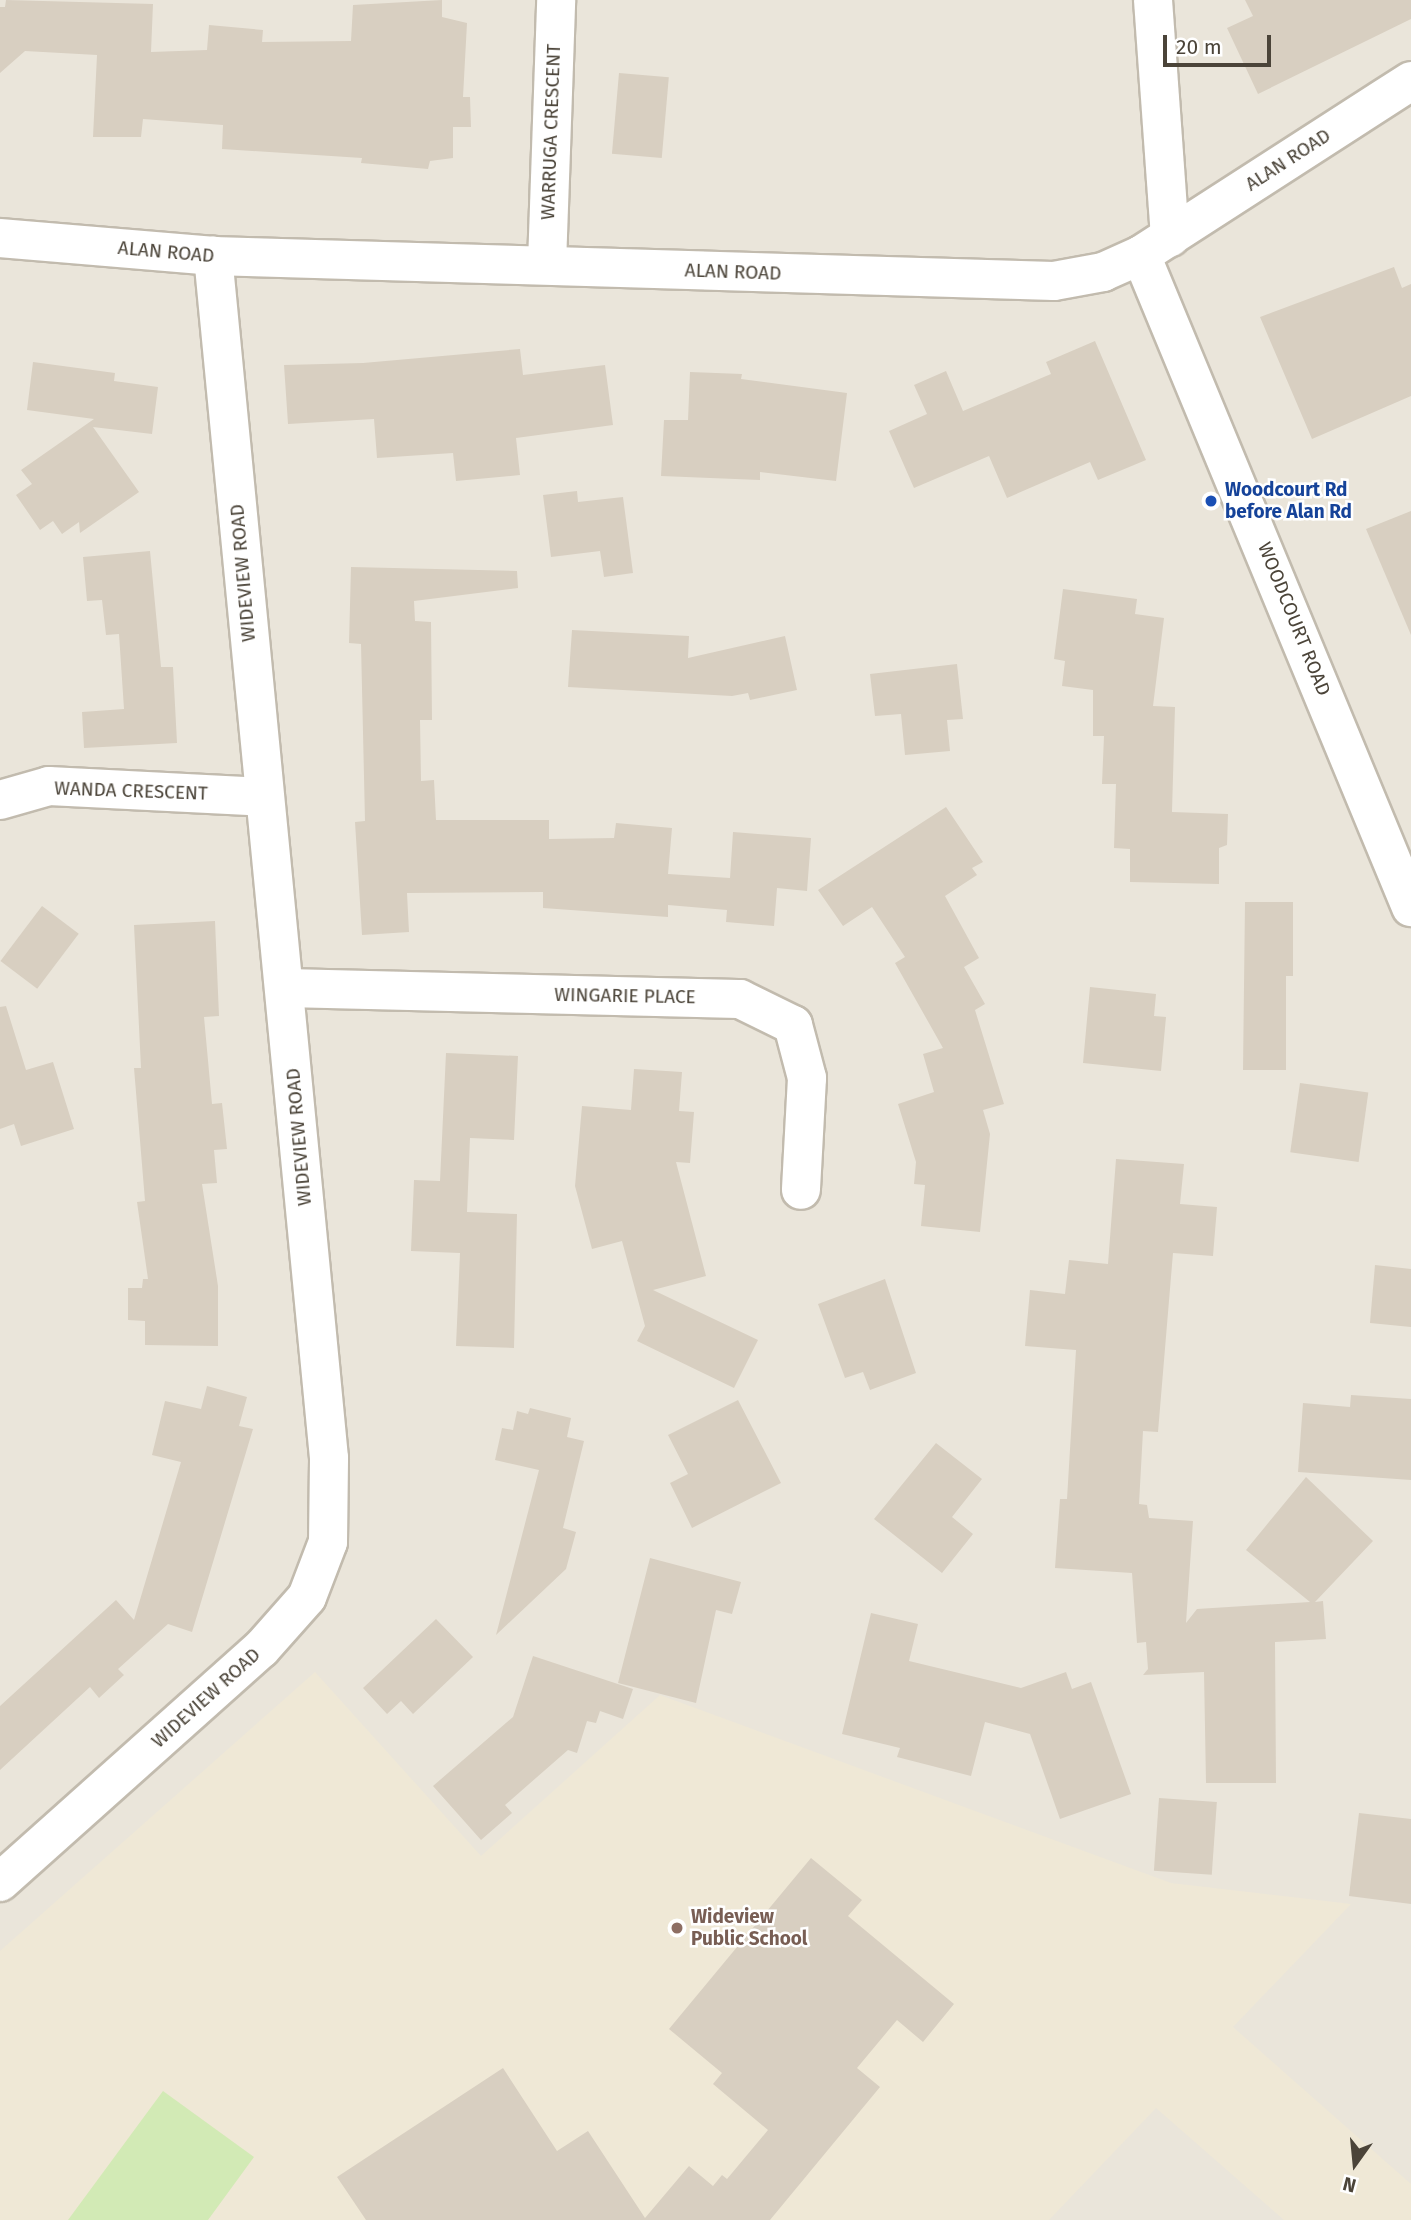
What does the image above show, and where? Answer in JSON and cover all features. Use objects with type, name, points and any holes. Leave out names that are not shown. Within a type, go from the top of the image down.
[{"type":"street","name":"WARRUGA CRESCENT","points":[[547,264],[556,0]]},
{"type":"street","name":"WOODCOURT ROAD","points":[[1153,0],[1156,246],[1411,907]]},
{"type":"street","name":"ALAN ROAD","points":[[0,237],[213,256],[547,264],[1029,282],[1103,272],[1156,246],[1411,81]]},
{"type":"street","name":"WIDEVIEW ROAD","points":[[0,1882],[261,1649],[307,1597],[328,1542],[330,1458],[213,256]]},
{"type":"street","name":"WANDA CRESCENT","points":[[0,800],[49,786],[264,797]]},
{"type":"street","name":"WINGARIE PLACE","points":[[285,988],[740,999],[793,1025],[807,1078],[801,1190]]},
{"type":"shaded area","points":[[0,0],[1411,0],[1411,2220],[0,2220]]},
{"type":"shaded area","name":"Wideview Public School","points":[[315,1672],[481,1856],[660,1695],[1171,1883],[1351,1904],[1233,2027],[1411,2184],[1411,2220],[1284,2220],[1156,2108],[1049,2220],[0,2220],[0,1951]]},
{"type":"green space","points":[[163,2091],[254,2157],[208,2220],[68,2220]]},
{"type":"building","points":[[6,0],[153,4],[151,52],[207,50],[209,25],[263,30],[262,42],[351,41],[353,5],[442,0],[442,17],[467,23],[463,97],[470,97],[471,127],[453,127],[453,158],[430,161],[428,169],[361,163],[362,158],[222,149],[223,125],[143,119],[141,137],[93,137],[97,55],[25,51],[0,73],[0,7],[5,7]]},
{"type":"building","points":[[1245,0],[1411,0],[1411,19],[1258,94],[1227,28],[1253,16]]},
{"type":"building","points":[[619,73],[669,77],[662,158],[612,154]]},
{"type":"building","points":[[1394,267],[1402,288],[1411,284],[1411,396],[1312,439],[1260,317]]},
{"type":"building","points":[[1095,341],[1146,460],[1098,480],[1090,462],[1007,498],[989,456],[914,488],[889,431],[927,414],[914,385],[946,371],[963,411],[1051,374],[1046,362]]},
{"type":"building","points":[[520,349],[523,375],[605,365],[613,425],[516,438],[520,475],[456,481],[453,453],[377,458],[374,419],[288,424],[284,365],[363,363]]},
{"type":"building","points":[[33,362],[115,373],[114,381],[158,387],[152,434],[93,427],[139,492],[80,533],[79,522],[62,534],[53,521],[40,530],[16,495],[32,484],[21,470],[94,419],[27,410]]},
{"type":"building","points":[[690,372],[742,374],[741,379],[847,393],[836,481],[760,472],[760,480],[661,476],[664,420],[688,420]]},
{"type":"building","points":[[577,491],[578,502],[623,497],[633,573],[604,577],[600,551],[551,557],[543,495]]},
{"type":"building","points":[[1411,511],[1411,635],[1366,529]]},
{"type":"building","points":[[150,551],[161,667],[173,667],[177,743],[84,748],[82,712],[124,709],[119,634],[106,635],[102,600],[87,601],[83,557]]},
{"type":"building","points":[[351,567],[517,571],[518,588],[414,601],[415,621],[431,622],[432,720],[420,720],[421,781],[434,780],[436,820],[549,820],[549,839],[614,838],[616,823],[672,828],[668,874],[730,878],[733,832],[811,838],[807,891],[777,888],[774,926],[726,922],[727,910],[668,905],[668,917],[543,908],[543,892],[407,893],[409,932],[362,935],[355,822],[365,821],[361,644],[349,643]]},
{"type":"building","points":[[1063,589],[1137,599],[1135,614],[1164,618],[1153,706],[1175,707],[1172,812],[1228,814],[1227,845],[1219,848],[1219,884],[1130,882],[1130,849],[1114,848],[1116,784],[1102,784],[1104,736],[1093,736],[1093,690],[1062,686],[1065,661],[1054,659]]},
{"type":"building","points":[[572,630],[689,636],[688,658],[785,636],[797,690],[750,700],[748,693],[732,696],[568,687]]},
{"type":"building","points":[[957,664],[963,719],[947,720],[950,751],[905,755],[901,714],[875,716],[870,674]]},
{"type":"building","points":[[946,807],[983,862],[972,868],[977,875],[945,896],[979,958],[964,967],[985,1004],[975,1010],[1004,1104],[983,1110],[990,1134],[980,1232],[921,1226],[925,1185],[914,1184],[916,1162],[898,1104],[934,1092],[923,1054],[943,1048],[895,963],[905,957],[872,907],[843,926],[818,890]]},
{"type":"building","points":[[1245,902],[1293,902],[1293,976],[1286,976],[1286,1070],[1243,1070]]},
{"type":"building","points":[[42,906],[79,934],[37,989],[0,961]]},
{"type":"building","points":[[215,921],[219,1016],[204,1017],[212,1104],[222,1103],[227,1149],[214,1150],[217,1183],[202,1184],[218,1286],[218,1346],[145,1345],[145,1321],[128,1320],[128,1288],[142,1288],[143,1279],[148,1279],[137,1202],[145,1201],[134,1068],[141,1068],[134,925]]},
{"type":"building","points":[[1090,987],[1156,994],[1154,1016],[1166,1017],[1161,1071],[1083,1063]]},
{"type":"building","points":[[6,1006],[26,1070],[53,1062],[74,1129],[21,1146],[14,1124],[0,1129],[0,1007]]},
{"type":"building","points":[[446,1053],[518,1056],[514,1140],[470,1138],[467,1212],[517,1214],[514,1348],[456,1346],[460,1253],[411,1251],[414,1180],[440,1181]]},
{"type":"building","points":[[634,1069],[682,1072],[679,1111],[694,1112],[690,1163],[676,1162],[706,1276],[653,1290],[758,1340],[734,1388],[637,1341],[645,1326],[622,1241],[592,1249],[575,1186],[582,1106],[631,1110]]},
{"type":"building","points":[[1300,1083],[1368,1093],[1359,1162],[1290,1152]]},
{"type":"building","points":[[1116,1159],[1184,1164],[1180,1204],[1217,1207],[1213,1256],[1173,1253],[1158,1432],[1143,1431],[1139,1504],[1147,1505],[1149,1518],[1193,1521],[1186,1623],[1197,1609],[1310,1602],[1246,1550],[1306,1477],[1373,1541],[1315,1602],[1323,1601],[1326,1639],[1275,1642],[1276,1783],[1206,1783],[1204,1672],[1143,1675],[1148,1669],[1146,1642],[1137,1643],[1132,1573],[1055,1568],[1060,1499],[1067,1499],[1076,1350],[1025,1346],[1030,1290],[1065,1294],[1069,1260],[1108,1264]]},
{"type":"building","points":[[1375,1265],[1411,1269],[1411,1327],[1370,1323]]},
{"type":"building","points":[[885,1279],[916,1373],[870,1390],[863,1372],[845,1378],[818,1304]]},
{"type":"building","points":[[207,1386],[247,1397],[239,1426],[253,1429],[192,1632],[168,1624],[118,1669],[124,1675],[99,1698],[90,1687],[0,1770],[0,1706],[116,1600],[134,1620],[181,1462],[152,1455],[165,1401],[201,1409]]},
{"type":"building","points":[[1351,1395],[1411,1399],[1411,1480],[1298,1472],[1303,1403],[1350,1407]]},
{"type":"building","points":[[738,1400],[781,1483],[692,1528],[670,1483],[688,1474],[668,1435]]},
{"type":"building","points":[[530,1408],[571,1418],[567,1437],[584,1441],[563,1528],[576,1532],[566,1569],[496,1635],[539,1470],[495,1460],[502,1428],[513,1430],[517,1411],[528,1414]]},
{"type":"building","points":[[936,1443],[982,1479],[952,1517],[973,1534],[942,1573],[874,1519]]},
{"type":"building","points":[[650,1558],[741,1582],[732,1614],[716,1610],[696,1703],[618,1683]]},
{"type":"building","points":[[871,1613],[918,1624],[909,1661],[1021,1688],[1066,1672],[1072,1689],[1091,1682],[1131,1794],[1060,1819],[1030,1734],[985,1722],[971,1776],[897,1757],[900,1748],[842,1734]]},
{"type":"building","points":[[436,1619],[473,1657],[413,1714],[401,1701],[387,1714],[363,1688]]},
{"type":"building","points":[[533,1656],[633,1689],[623,1719],[600,1711],[596,1723],[587,1721],[577,1753],[568,1750],[505,1805],[512,1813],[481,1840],[433,1786],[513,1717]]},
{"type":"building","points":[[1159,1798],[1217,1802],[1212,1875],[1154,1871]]},
{"type":"building","points":[[1359,1813],[1411,1819],[1411,1904],[1349,1896]]},
{"type":"building","points":[[811,1858],[862,1900],[848,1916],[954,2004],[923,2042],[897,2020],[857,2068],[880,2087],[770,2220],[366,2220],[337,2177],[503,2068],[557,2151],[588,2131],[645,2218],[689,2166],[713,2186],[722,2175],[727,2179],[768,2130],[713,2084],[722,2073],[669,2029]]},
{"type":"place","name":"Woodcourt Rd before Alan Rd","points":[[1211,501]]},
{"type":"place","name":"Wideview Public School","points":[[677,1928]]}]
